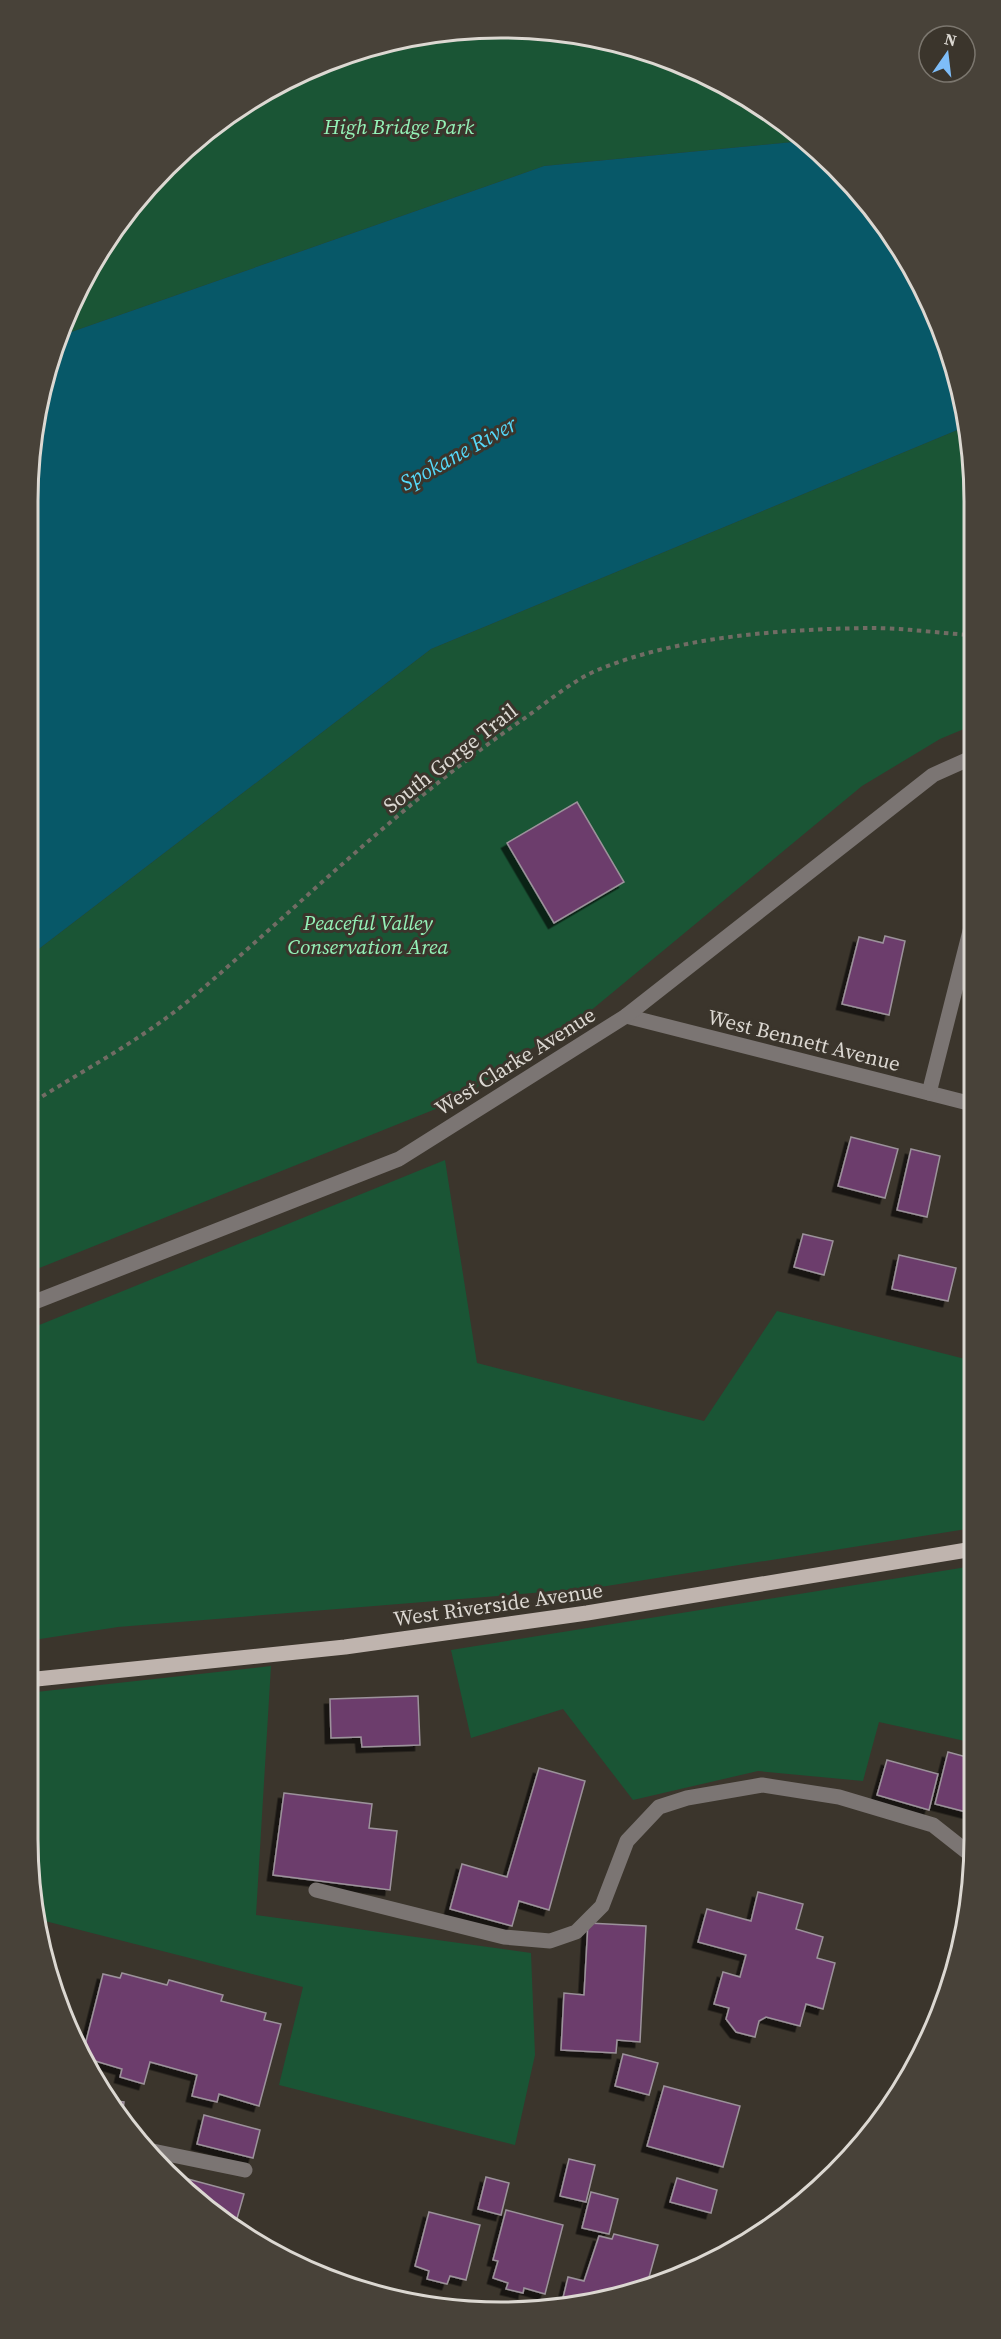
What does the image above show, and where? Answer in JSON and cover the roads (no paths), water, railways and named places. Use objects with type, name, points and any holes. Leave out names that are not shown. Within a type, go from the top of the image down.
[{"type":"main road","name":"West Riverside Avenue","points":[[38,1679],[345,1647],[587,1613],[964,1550]]},
{"type":"street","name":"West Clarke Avenue","points":[[38,1301],[399,1159],[626,1016],[933,775],[964,761]]},
{"type":"street","points":[[929,1093],[964,955]]},
{"type":"street","name":"West Bennett Avenue","points":[[626,1016],[964,1102]]},
{"type":"street","points":[[316,1890],[504,1937],[550,1941],[576,1932],[602,1906],[627,1841],[659,1807],[687,1798],[762,1785],[839,1797],[933,1825],[964,1849]]},
{"type":"street","points":[[160,2153],[245,2170]]},
{"type":"water","name":"Spokane River","points":[[793,142],[849,195],[885,243],[901,269],[916,296],[939,352],[958,430],[431,649],[38,950],[38,470],[46,410],[69,333],[544,166]]},
{"type":"park label","name":"High Bridge Park","points":[[399,126]]},
{"type":"park label","name":"Peaceful Valley Conservation Area","points":[[368,934]]}]
